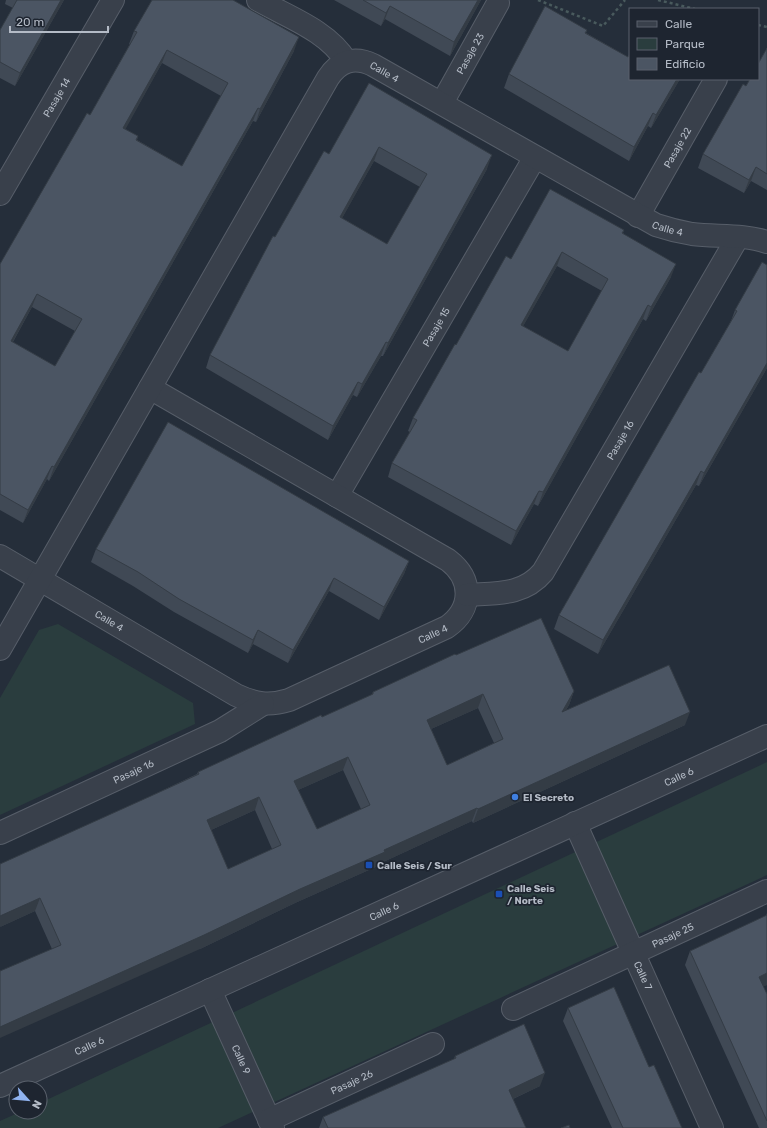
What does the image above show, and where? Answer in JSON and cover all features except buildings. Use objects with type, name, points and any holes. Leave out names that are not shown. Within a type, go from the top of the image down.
[{"type":"street","name":"Pasaje 14","points":[[0,194],[113,0]]},
{"type":"street","points":[[0,649],[328,78],[338,65],[346,61],[337,48],[320,34],[258,0]]},
{"type":"street","name":"Pasaje 23","points":[[442,103],[498,3]]},
{"type":"street","name":"Calle 4","points":[[346,61],[365,61],[442,103],[638,216],[676,231],[738,237],[767,242]]},
{"type":"street","name":"Pasaje 22","points":[[638,216],[715,80]]},
{"type":"street","name":"Pasaje 15","points":[[336,496],[535,157]]},
{"type":"street","name":"Pasaje 16","points":[[467,595],[519,590],[537,580],[738,237]]},
{"type":"street","points":[[150,388],[456,567],[466,584],[467,595]]},
{"type":"street","name":"Calle 4","points":[[0,556],[236,695],[249,701],[263,704],[276,704],[289,700],[447,627],[455,622],[461,614],[466,605],[467,595]]},
{"type":"street","name":"Pasaje 16","points":[[0,833],[220,731],[263,704]]},
{"type":"street","name":"Calle 6","points":[[0,1086],[767,736]]},
{"type":"street","name":"Calle 7","points":[[575,823],[712,1128]]},
{"type":"street","name":"Pasaje 25","points":[[513,1009],[767,891]]},
{"type":"street","name":"Calle 9","points":[[210,990],[271,1124]]},
{"type":"street","name":"Pasaje 26","points":[[271,1124],[434,1044]]},
{"type":"path","points":[[538,0],[602,26],[625,0]]},
{"type":"path","points":[[658,0],[691,8]]},
{"type":"green space","points":[[58,624],[193,703],[195,724],[0,815],[0,698],[39,630]]},
{"type":"green space","points":[[767,762],[767,875],[218,1128],[0,1128],[0,1121],[8,1117],[8,1120],[48,1120],[48,1099]]},
{"type":"place","name":"El Secreto","points":[[515,797]]},
{"type":"place","name":"Calle Seis / Sur","points":[[369,865]]},
{"type":"place","name":"Calle Seis / Norte","points":[[499,894]]}]
